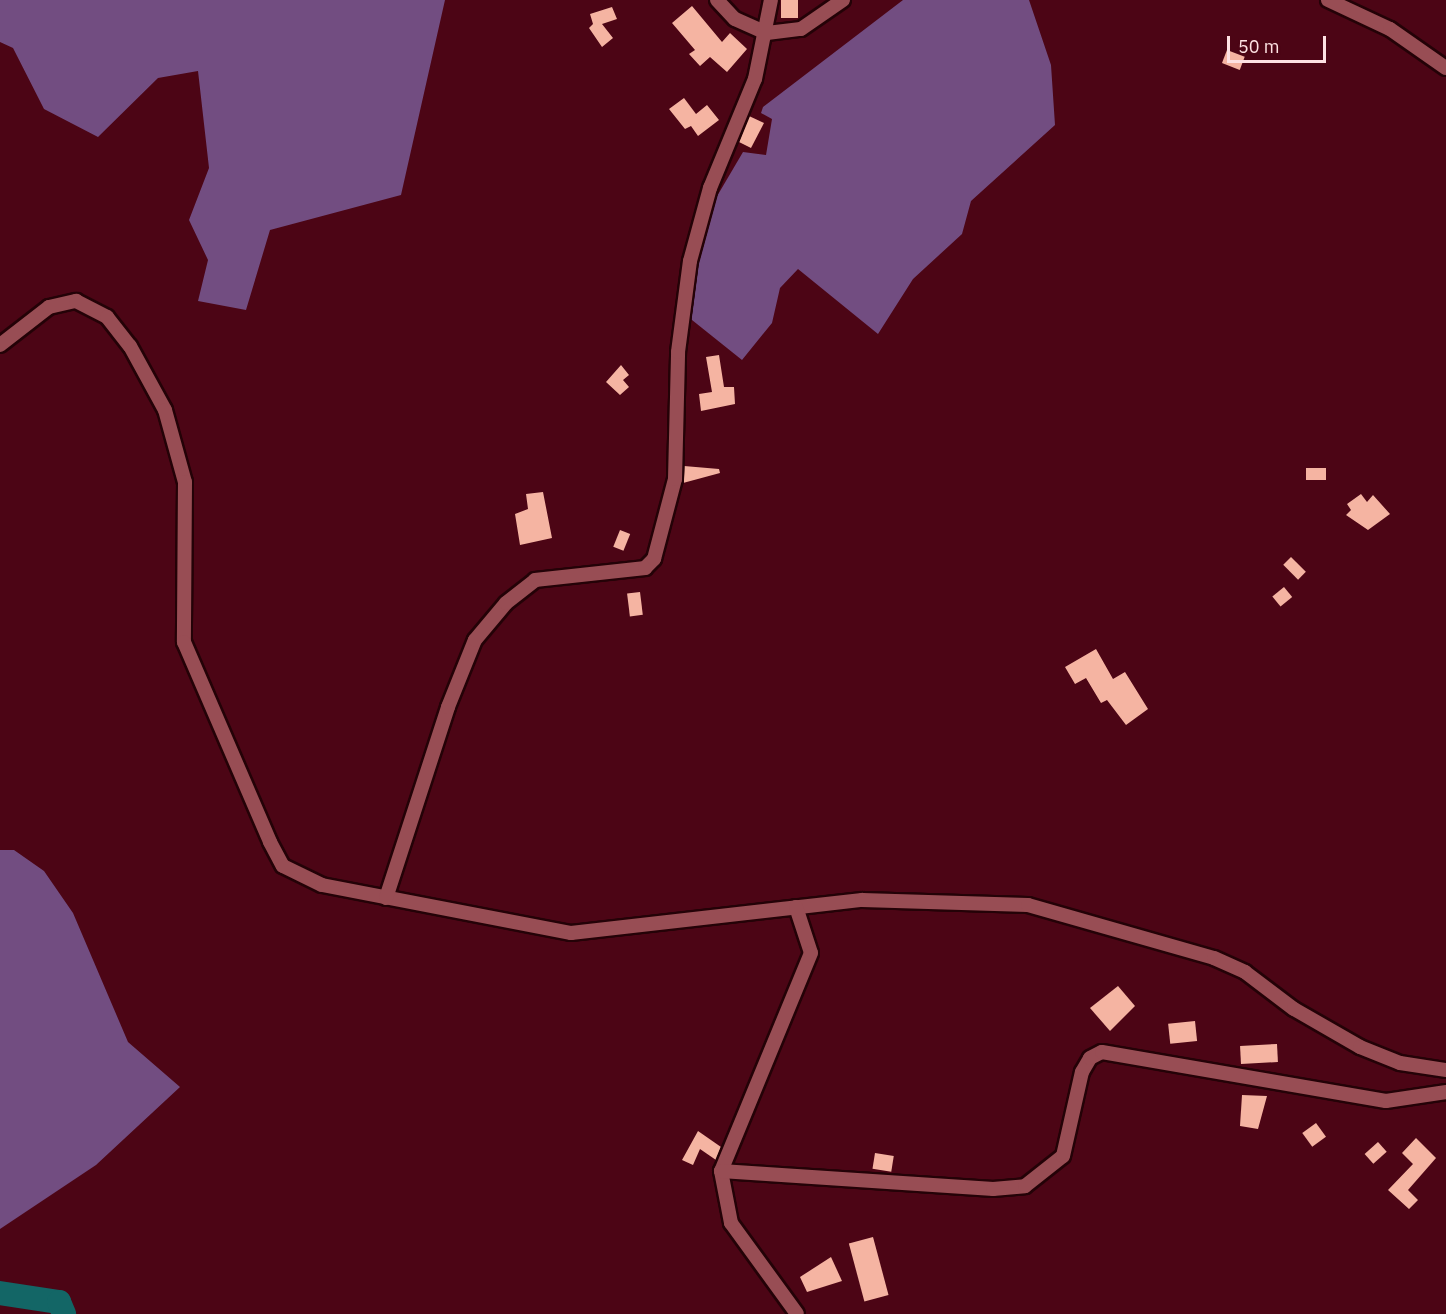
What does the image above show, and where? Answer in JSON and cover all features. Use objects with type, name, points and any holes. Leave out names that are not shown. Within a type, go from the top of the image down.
[{"type":"street","points":[[717,0],[742,23],[767,33],[801,29],[843,0]]},
{"type":"street","points":[[386,898],[447,707],[476,640],[506,603],[535,580],[645,568],[654,559],[675,479],[678,352],[690,261],[710,188],[748,99],[767,33],[771,0]]},
{"type":"street","points":[[1328,0],[1390,29],[1446,68]]},
{"type":"street","points":[[0,345],[49,307],[76,301],[106,317],[130,346],[165,410],[184,482],[184,642],[270,842],[283,866],[322,885],[571,933],[862,900],[1028,905],[1214,958],[1245,972],[1294,1009],[1360,1047],[1400,1063],[1446,1070]]},
{"type":"street","points":[[796,907],[811,953],[721,1171],[731,1223],[797,1314]]},
{"type":"street","points":[[721,1171],[993,1189],[1025,1186],[1063,1155],[1082,1072],[1090,1058],[1102,1052],[1386,1101],[1446,1092]]},
{"type":"shaded area","points":[[0,0],[445,0],[401,195],[270,230],[246,310],[198,301],[208,260],[189,220],[209,168],[198,71],[158,78],[98,137],[44,109],[13,48],[0,42]]},
{"type":"shaded area","points":[[903,0],[1029,0],[1051,65],[1055,125],[971,201],[962,234],[913,279],[878,334],[798,269],[780,288],[772,323],[742,360],[687,316],[703,220],[743,152],[766,155],[772,119],[761,113],[763,107]]},
{"type":"shaded area","points":[[0,850],[14,850],[44,871],[73,913],[128,1042],[180,1087],[96,1165],[0,1229]]},
{"type":"building","points":[[781,0],[798,0],[798,18],[781,18]]},
{"type":"building","points":[[692,6],[722,42],[730,33],[747,49],[727,72],[710,57],[700,66],[689,54],[695,50],[672,23]]},
{"type":"building","points":[[612,7],[617,19],[602,24],[613,38],[602,47],[589,28],[593,24],[590,14]]},
{"type":"building","points":[[1227,50],[1245,57],[1240,70],[1222,63]]},
{"type":"building","points":[[684,98],[696,114],[707,105],[719,120],[698,136],[691,126],[685,129],[669,109]]},
{"type":"building","points":[[749,116],[764,123],[751,148],[739,142]]},
{"type":"building","points":[[719,355],[724,387],[734,387],[735,404],[701,411],[699,394],[712,392],[706,357]]},
{"type":"building","points":[[621,365],[629,375],[623,380],[629,387],[620,395],[606,382]]},
{"type":"building","points":[[684,466],[719,469],[720,473],[683,483]]},
{"type":"building","points":[[1306,468],[1326,468],[1326,480],[1306,480]]},
{"type":"building","points":[[543,492],[552,538],[520,545],[515,514],[528,509],[526,494]]},
{"type":"building","points":[[1361,494],[1367,502],[1373,495],[1390,514],[1368,530],[1346,515],[1351,510],[1347,504]]},
{"type":"building","points":[[620,530],[630,534],[623,551],[613,547]]},
{"type":"building","points":[[1291,557],[1306,572],[1298,580],[1283,565]]},
{"type":"building","points":[[1284,587],[1292,597],[1281,607],[1272,596]]},
{"type":"building","points":[[640,592],[643,615],[630,616],[627,594]]},
{"type":"building","points":[[1096,649],[1113,679],[1125,672],[1148,709],[1126,725],[1107,700],[1101,703],[1086,678],[1075,684],[1065,667]]},
{"type":"building","points":[[1118,986],[1135,1006],[1110,1031],[1090,1008]]},
{"type":"building","points":[[1195,1021],[1197,1041],[1170,1044],[1168,1024]]},
{"type":"building","points":[[1277,1044],[1278,1062],[1241,1064],[1240,1046]]},
{"type":"building","points":[[1242,1095],[1267,1096],[1258,1129],[1240,1126]]},
{"type":"building","points":[[1316,1123],[1326,1137],[1312,1147],[1302,1133]]},
{"type":"building","points":[[698,1131],[721,1147],[716,1160],[700,1149],[693,1165],[682,1160]]},
{"type":"building","points":[[1416,1138],[1436,1158],[1408,1190],[1418,1200],[1409,1209],[1388,1190],[1413,1164],[1402,1153]]},
{"type":"building","points":[[1378,1142],[1387,1152],[1373,1164],[1365,1154]]},
{"type":"building","points":[[875,1153],[894,1156],[891,1172],[872,1169]]},
{"type":"building","points":[[873,1237],[889,1295],[864,1301],[849,1243]]},
{"type":"building","points":[[831,1257],[842,1281],[807,1292],[800,1277]]},
{"type":"waterway","points":[[0,1293],[59,1302],[64,1314]]}]
